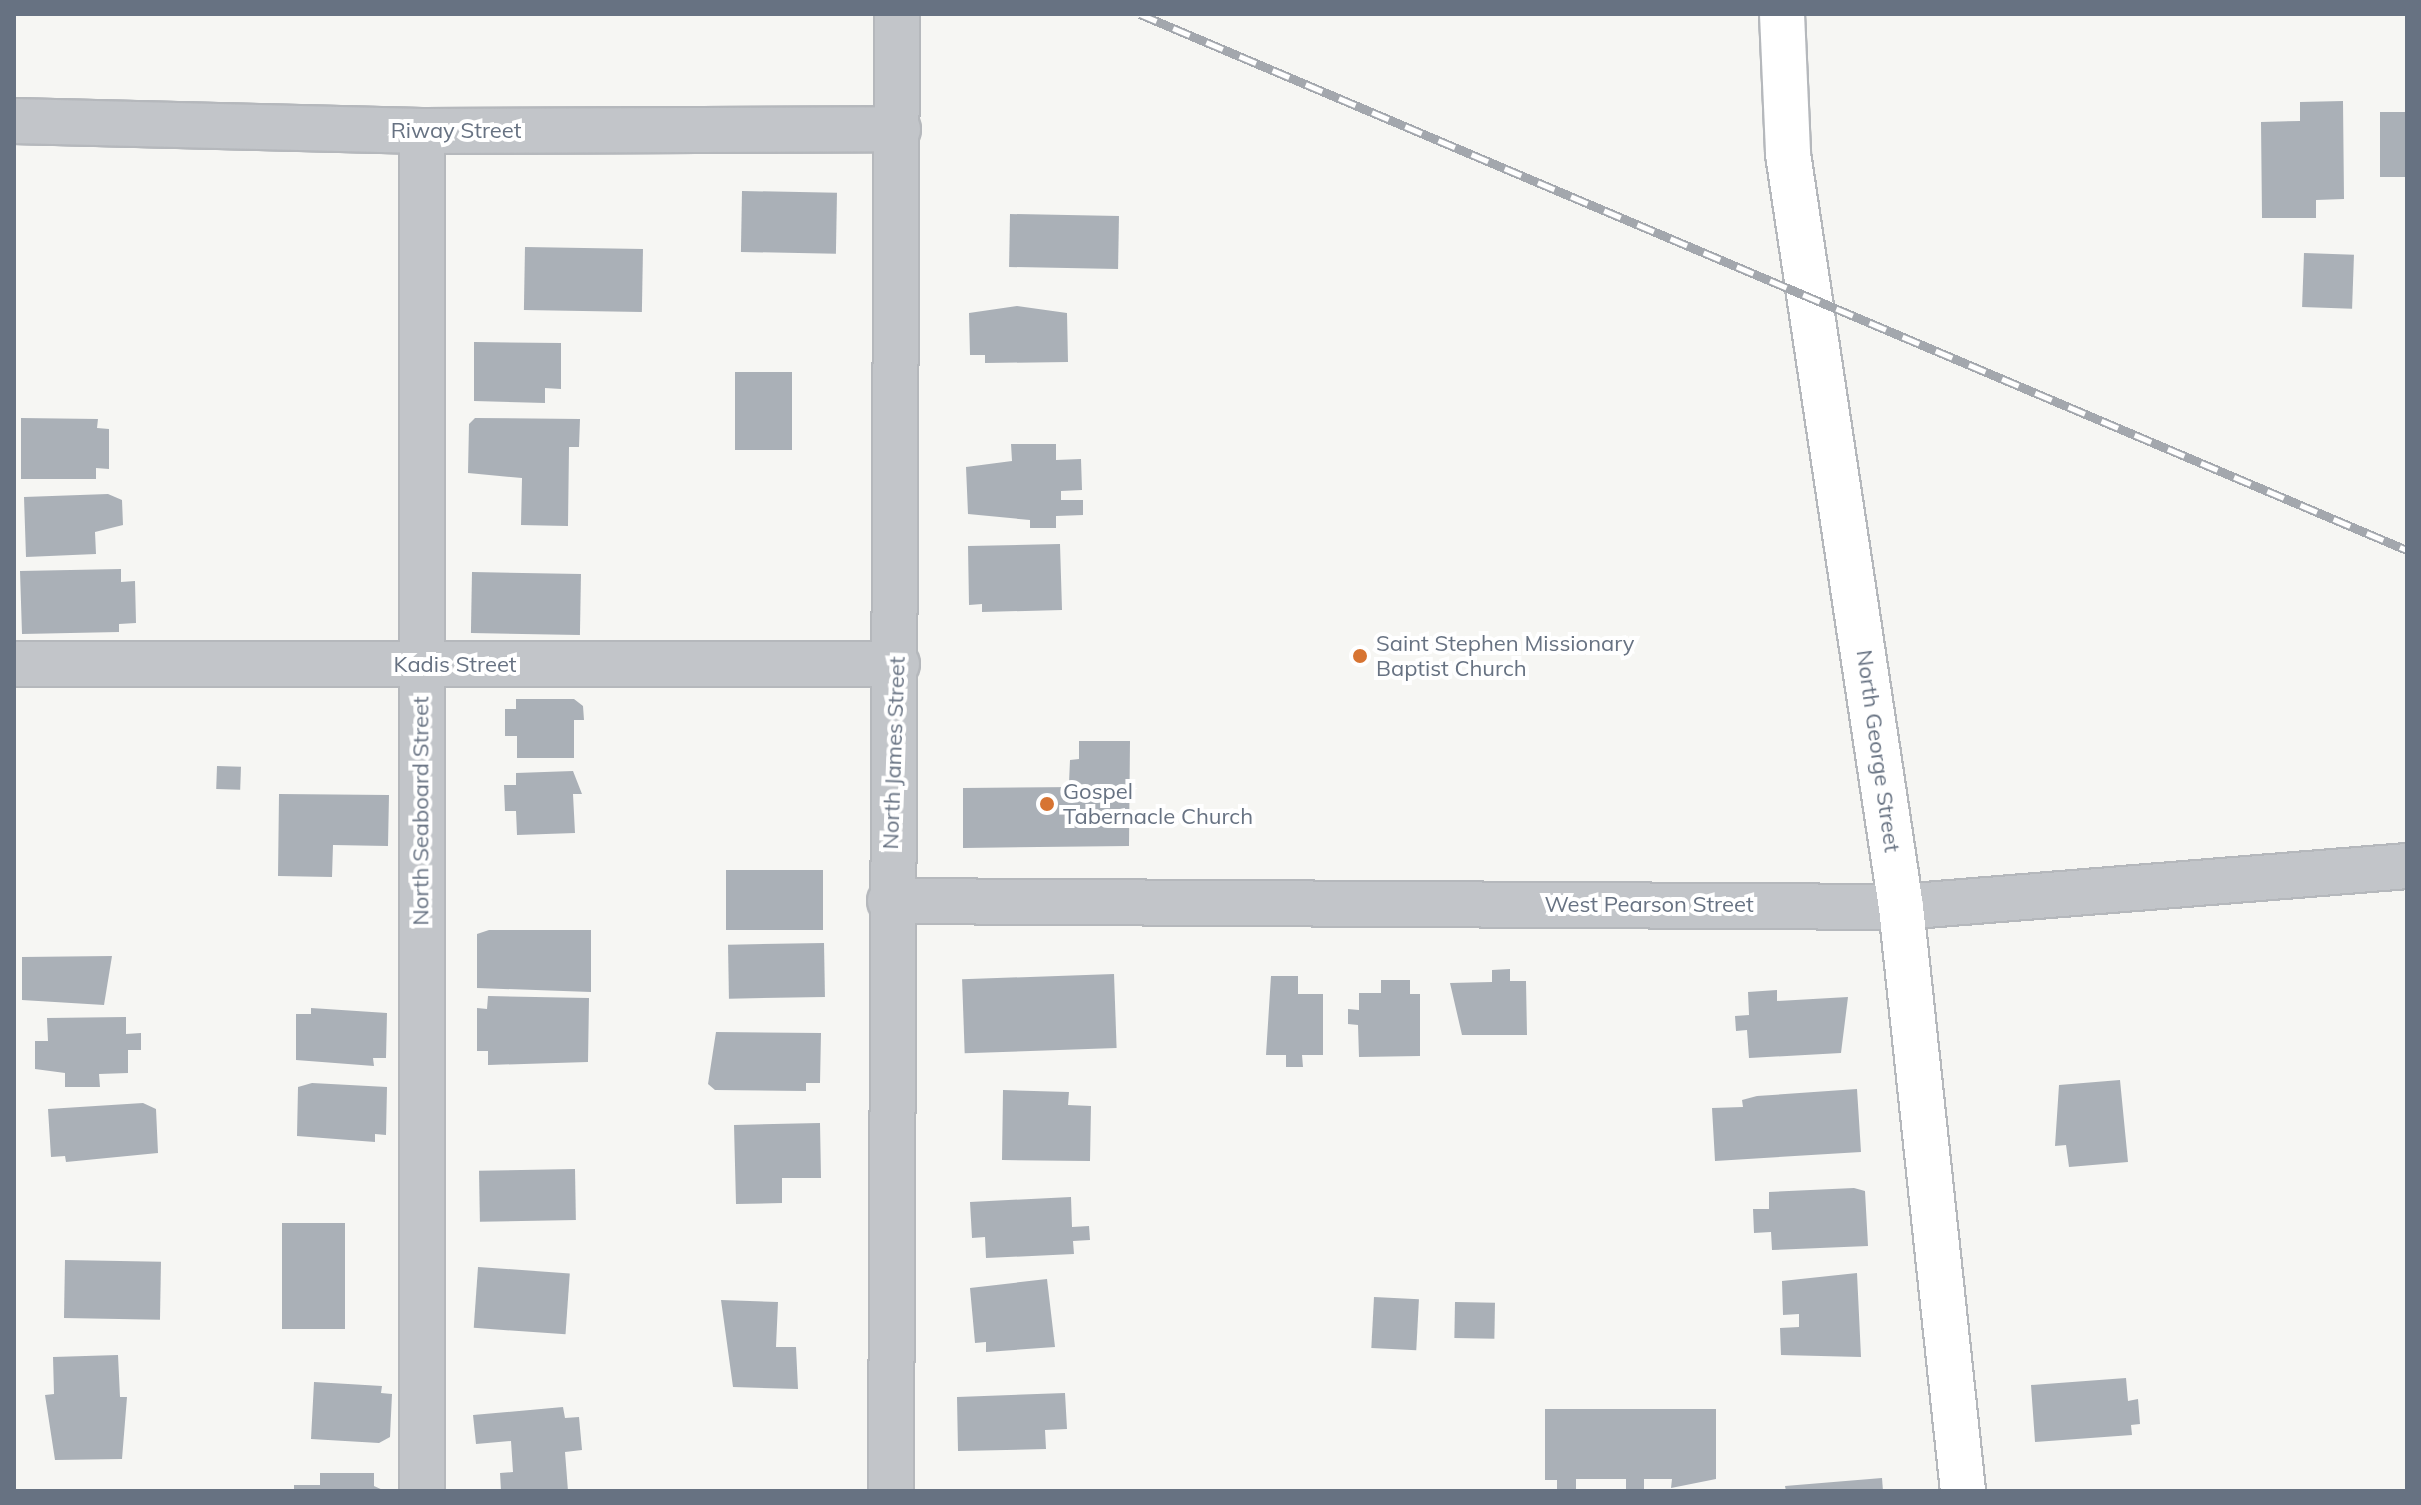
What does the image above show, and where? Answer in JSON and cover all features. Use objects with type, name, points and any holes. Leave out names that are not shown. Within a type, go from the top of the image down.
[{"type":"main road","name":"North George Street","points":[[1782,14],[1788,154],[1901,907],[1963,1491]]},
{"type":"street","name":"North James Street","points":[[891,1491],[890,901],[897,664],[897,14]]},
{"type":"street","name":"Riway Street","points":[[14,121],[422,131],[898,129]]},
{"type":"street","name":"North Seaboard Street","points":[[422,131],[422,1491]]},
{"type":"street","name":"Kadis Street","points":[[14,664],[897,664]]},
{"type":"street","name":"West Pearson Street","points":[[890,901],[1901,907],[2407,866]]},
{"type":"building","points":[[2343,101],[2344,199],[2316,200],[2316,218],[2262,218],[2261,122],[2300,121],[2300,102]]},
{"type":"building","points":[[2380,112],[2407,112],[2407,177],[2380,177]]},
{"type":"building","points":[[742,191],[837,193],[836,254],[741,252]]},
{"type":"building","points":[[1010,214],[1119,216],[1118,269],[1009,267]]},
{"type":"building","points":[[525,247],[643,249],[642,312],[524,310]]},
{"type":"building","points":[[2304,253],[2354,255],[2352,309],[2302,307]]},
{"type":"building","points":[[1017,306],[1067,313],[1068,362],[985,363],[985,355],[970,355],[969,313]]},
{"type":"building","points":[[474,342],[561,343],[561,389],[545,388],[545,403],[474,401]]},
{"type":"building","points":[[735,372],[792,372],[792,450],[735,450]]},
{"type":"building","points":[[21,418],[98,419],[97,428],[109,429],[109,469],[96,468],[96,479],[21,479]]},
{"type":"building","points":[[475,418],[580,419],[579,447],[569,447],[568,526],[521,525],[522,478],[468,473],[469,424]]},
{"type":"building","points":[[1011,444],[1056,444],[1056,460],[1081,459],[1082,490],[1061,491],[1061,500],[1083,500],[1083,515],[1056,516],[1056,528],[1030,528],[1030,520],[968,514],[966,467],[1012,461]]},
{"type":"building","points":[[108,494],[122,500],[123,525],[95,532],[96,554],[26,557],[24,497]]},
{"type":"building","points":[[1060,544],[1062,610],[982,612],[982,604],[969,605],[968,546]]},
{"type":"building","points":[[121,569],[121,582],[135,581],[136,623],[119,624],[119,632],[22,634],[20,571]]},
{"type":"building","points":[[472,572],[581,574],[580,635],[471,633]]},
{"type":"building","points":[[516,699],[574,699],[583,706],[584,720],[574,720],[574,758],[517,758],[517,736],[505,736],[505,709],[516,709]]},
{"type":"building","points":[[1079,741],[1130,741],[1129,846],[963,848],[963,788],[1078,787],[1069,783],[1070,760],[1079,759]]},
{"type":"building","points":[[217,766],[241,767],[240,790],[216,789]]},
{"type":"building","points":[[573,771],[582,794],[573,794],[575,833],[517,835],[516,811],[505,811],[504,785],[516,785],[516,773]]},
{"type":"building","points":[[279,794],[389,795],[388,846],[333,845],[332,877],[278,876]]},
{"type":"building","points":[[726,870],[823,870],[823,930],[726,930]]},
{"type":"building","points":[[489,930],[591,930],[591,992],[477,988],[477,934]]},
{"type":"building","points":[[824,943],[825,997],[729,999],[728,945]]},
{"type":"building","points":[[112,956],[104,1005],[22,1000],[22,957]]},
{"type":"building","points":[[1510,969],[1510,981],[1526,981],[1527,1035],[1462,1035],[1450,983],[1492,982],[1492,970]]},
{"type":"building","points":[[1114,974],[1117,1048],[965,1053],[962,979]]},
{"type":"building","points":[[1271,976],[1298,976],[1298,994],[1323,994],[1323,1055],[1302,1055],[1303,1067],[1286,1067],[1286,1055],[1266,1055]]},
{"type":"building","points":[[1381,980],[1410,980],[1410,994],[1420,994],[1420,1056],[1359,1057],[1358,1025],[1348,1024],[1348,1009],[1359,1010],[1359,993],[1381,993]]},
{"type":"building","points":[[1777,990],[1777,1001],[1848,997],[1841,1053],[1749,1058],[1747,1030],[1736,1031],[1735,1016],[1749,1015],[1748,992]]},
{"type":"building","points":[[488,996],[589,998],[588,1062],[488,1065],[488,1051],[477,1051],[477,1008],[487,1009]]},
{"type":"building","points":[[311,1008],[387,1013],[386,1058],[373,1058],[374,1066],[296,1060],[296,1014],[311,1014]]},
{"type":"building","points":[[126,1017],[126,1034],[141,1033],[141,1050],[128,1050],[128,1073],[99,1074],[100,1087],[65,1087],[65,1073],[35,1069],[35,1041],[48,1041],[47,1018]]},
{"type":"building","points":[[716,1032],[821,1033],[820,1083],[806,1083],[806,1091],[715,1090],[708,1084]]},
{"type":"building","points":[[2120,1080],[2128,1162],[2069,1167],[2066,1145],[2055,1146],[2059,1085]]},
{"type":"building","points":[[312,1083],[387,1087],[386,1135],[375,1134],[375,1142],[297,1136],[298,1087]]},
{"type":"building","points":[[1857,1089],[1861,1152],[1715,1161],[1712,1108],[1743,1107],[1742,1100],[1757,1096]]},
{"type":"building","points":[[1003,1090],[1069,1092],[1068,1105],[1091,1106],[1090,1161],[1002,1160]]},
{"type":"building","points":[[143,1103],[156,1109],[158,1153],[66,1162],[65,1156],[51,1157],[48,1109]]},
{"type":"building","points":[[820,1123],[821,1178],[782,1178],[782,1203],[736,1204],[734,1125]]},
{"type":"building","points":[[575,1169],[576,1220],[480,1222],[479,1171]]},
{"type":"building","points":[[1854,1188],[1865,1191],[1868,1246],[1772,1250],[1771,1232],[1754,1233],[1753,1209],[1769,1209],[1769,1192]]},
{"type":"building","points":[[1071,1197],[1072,1227],[1089,1226],[1090,1240],[1073,1241],[1074,1254],[986,1258],[985,1237],[972,1238],[970,1202]]},
{"type":"building","points":[[282,1223],[345,1223],[345,1329],[282,1329]]},
{"type":"building","points":[[65,1260],[161,1262],[160,1320],[64,1318]]},
{"type":"building","points":[[478,1267],[570,1273],[566,1334],[474,1328]]},
{"type":"building","points":[[1857,1273],[1861,1357],[1781,1355],[1780,1328],[1799,1327],[1799,1314],[1783,1315],[1782,1281]]},
{"type":"building","points":[[1047,1279],[1055,1347],[986,1352],[986,1342],[975,1343],[970,1288]]},
{"type":"building","points":[[1374,1297],[1419,1299],[1416,1350],[1371,1348]]},
{"type":"building","points":[[721,1300],[778,1302],[776,1347],[796,1347],[798,1389],[733,1387]]},
{"type":"building","points":[[1455,1302],[1495,1303],[1494,1339],[1454,1338]]},
{"type":"building","points":[[118,1355],[120,1397],[127,1397],[122,1459],[55,1460],[45,1395],[54,1394],[53,1357]]},
{"type":"building","points":[[2126,1378],[2128,1401],[2138,1399],[2140,1424],[2131,1425],[2132,1435],[2035,1442],[2031,1385]]},
{"type":"building","points":[[314,1382],[382,1386],[381,1393],[392,1394],[390,1437],[379,1443],[311,1439]]},
{"type":"building","points":[[1065,1393],[1067,1429],[1045,1430],[1046,1449],[958,1451],[957,1397]]},
{"type":"building","points":[[563,1407],[565,1418],[579,1417],[582,1450],[565,1452],[568,1491],[501,1491],[500,1473],[513,1472],[511,1441],[476,1444],[473,1415]]},
{"type":"building","points":[[1545,1409],[1716,1409],[1716,1479],[1671,1488],[1672,1479],[1644,1479],[1644,1489],[1626,1490],[1626,1479],[1576,1479],[1576,1490],[1557,1490],[1557,1480],[1545,1480]]},
{"type":"building","points":[[320,1473],[374,1473],[374,1486],[385,1491],[294,1491],[294,1485],[320,1485]]},
{"type":"building","points":[[1882,1478],[1883,1491],[1786,1491],[1785,1486]]},
{"type":"railway","points":[[1140,14],[2407,550]]},
{"type":"place","name":"Saint Stephen Missionary Baptist Church","points":[[1360,656]]},
{"type":"place","name":"Gospel Tabernacle Church","points":[[1047,804]]}]
